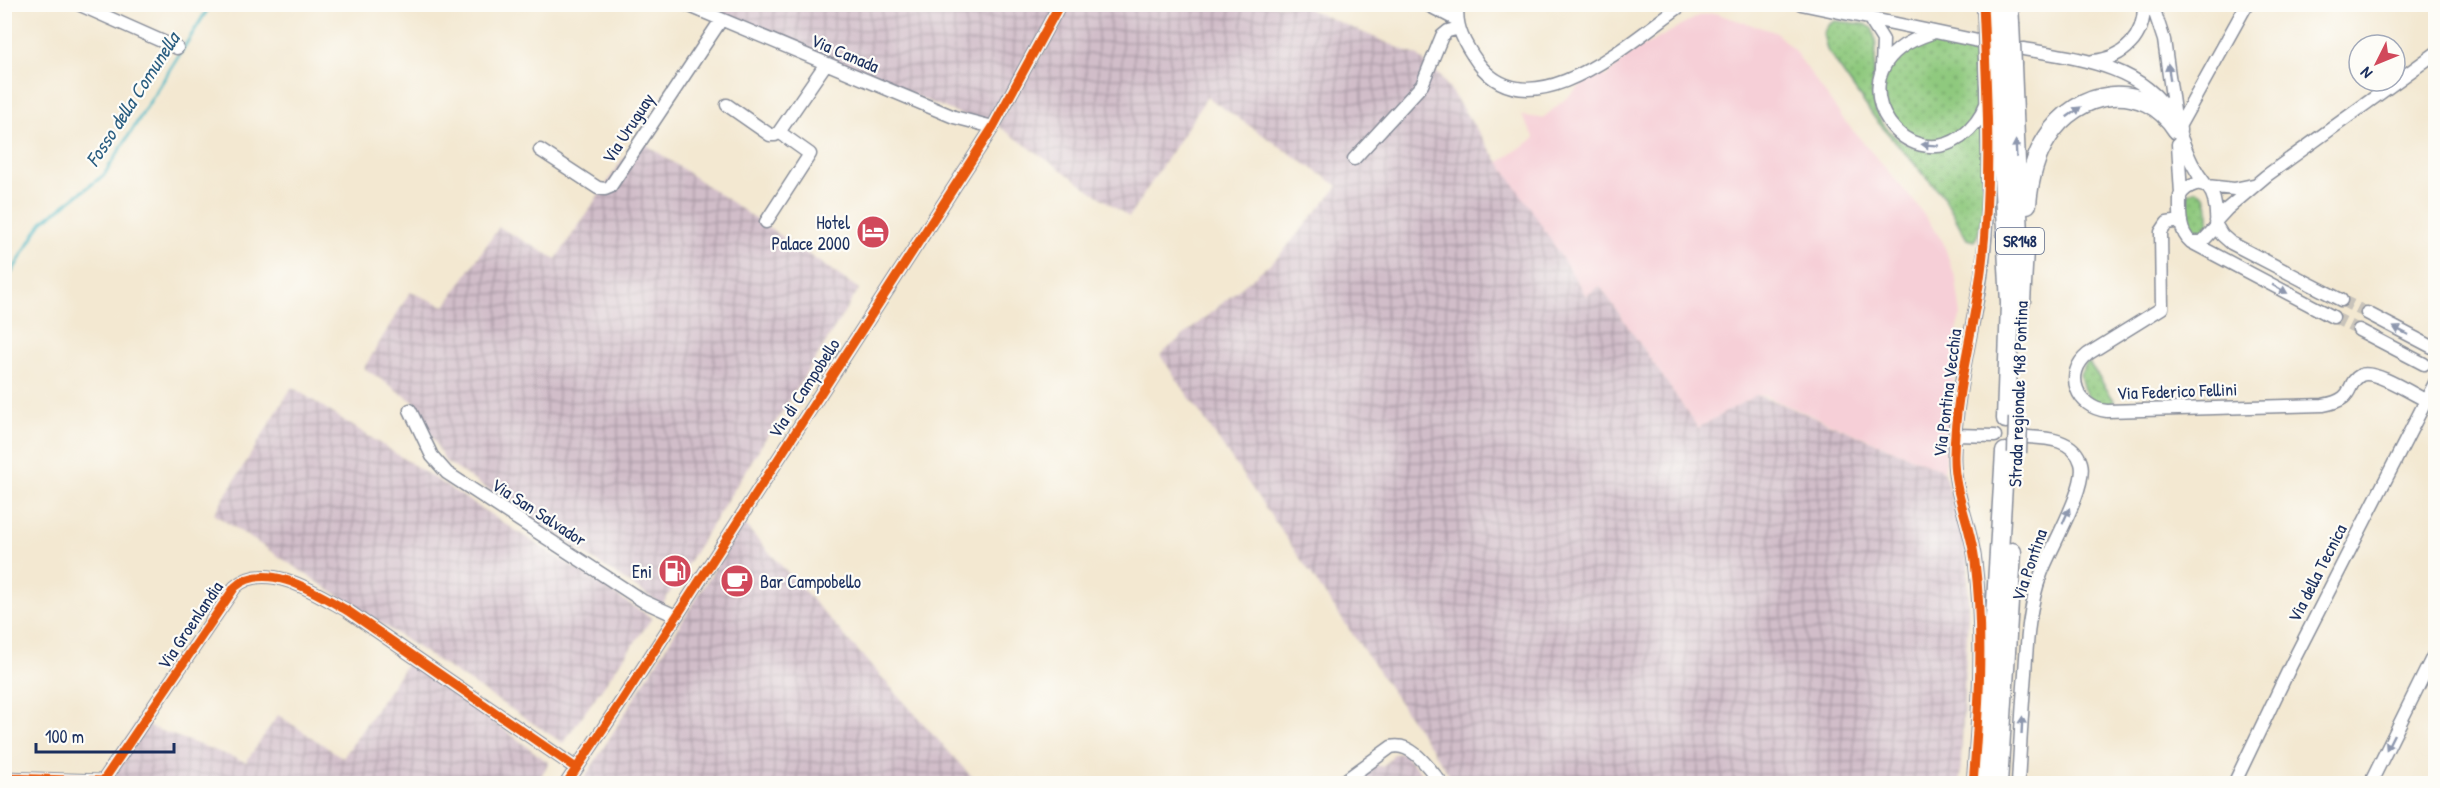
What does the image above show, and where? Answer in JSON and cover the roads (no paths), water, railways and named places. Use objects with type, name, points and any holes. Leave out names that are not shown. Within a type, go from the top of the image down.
[{"type":"highway","name":"Strada regionale 148 Pontina","points":[[2001,12],[1998,64],[2009,285],[2012,418]]},
{"type":"highway","name":"Strada regionale 148 Pontina","points":[[1998,64],[2021,302],[2012,418],[1998,783]]},
{"type":"highway","points":[[2021,302],[2030,181],[2034,164],[2051,132],[2087,103],[2097,98],[2118,95],[2147,102],[2167,117],[2177,130]]},
{"type":"highway","points":[[1985,783],[2011,453]]},
{"type":"street","points":[[78,4],[177,48]]},
{"type":"street","name":"Via Canada","points":[[685,4],[825,65],[954,117],[993,127]]},
{"type":"street","name":"Via di Campobello","points":[[566,783],[993,127],[1060,4]]},
{"type":"street","points":[[1426,4],[1458,24]]},
{"type":"street","points":[[1458,4],[1458,24],[1472,55],[1487,74],[1503,85],[1527,90],[1573,78],[1599,65],[1683,4]]},
{"type":"street","points":[[1801,4],[1871,21],[1978,41]]},
{"type":"street","points":[[1983,4],[2001,12]]},
{"type":"street","points":[[2087,61],[2114,56],[2130,46],[2140,30],[2144,4]]},
{"type":"street","points":[[2152,4],[2164,39],[2177,130],[2183,232],[2191,242],[2332,316],[2339,299],[2229,241],[2216,223]]},
{"type":"street","points":[[2177,130],[2247,4]]},
{"type":"street","name":"Via Uruguay","points":[[540,150],[598,188],[610,188],[721,20]]},
{"type":"street","points":[[1871,21],[1882,40],[1878,97],[1884,114],[1898,132],[1920,144],[1937,146],[1958,139],[1978,120],[1987,100]]},
{"type":"street","points":[[1354,159],[1422,85],[1440,39],[1458,24]]},
{"type":"street","points":[[1881,70],[1900,47],[1932,33]]},
{"type":"street","points":[[2024,49],[2087,61],[2116,70],[2144,87],[2166,107],[2191,164],[2213,195],[2216,223],[2214,231],[2205,241],[2191,242]]},
{"type":"street","points":[[2216,223],[2227,209],[2266,176],[2436,53]]},
{"type":"street","name":"Via Pontina Vecchia","points":[[1973,783],[1979,651],[1977,573],[1971,539],[1956,484],[1955,435],[1963,372],[1982,262],[1989,147],[1987,100],[1998,64]]},
{"type":"street","points":[[727,105],[770,135],[775,135],[825,65]]},
{"type":"street","points":[[2173,101],[2182,107],[2192,104]]},
{"type":"street","points":[[766,222],[810,156],[806,150],[779,132]]},
{"type":"street","points":[[2181,194],[2193,185],[2241,188],[2266,176]]},
{"type":"street","name":"Via Federico Fellini","points":[[2181,221],[2169,222],[2161,230],[2162,308],[2088,354],[2078,364],[2075,373],[2075,387],[2080,397],[2088,405],[2107,411],[2323,405],[2344,398],[2357,378],[2368,374],[2432,388]]},
{"type":"street","points":[[2261,279],[2269,262]]},
{"type":"street","points":[[2367,313],[2435,349]]},
{"type":"street","points":[[2359,330],[2424,364],[2429,373],[2432,388]]},
{"type":"street","points":[[2424,364],[2425,353],[2435,349]]},
{"type":"street","name":"Via della Tecnica","points":[[2234,783],[2292,663],[2432,388]]},
{"type":"street","name":"Via San Salvador","points":[[410,410],[432,456],[447,473],[643,601],[676,616]]},
{"type":"street","points":[[1955,435],[1995,436]]},
{"type":"street","name":"Via Pontina","points":[[2018,783],[2032,610],[2040,576],[2079,488],[2082,472],[2078,456],[2068,446],[2054,439],[2027,437]]},
{"type":"street","name":"Via Groenlandia","points":[[4,778],[103,781],[235,587],[245,579],[261,575],[281,579],[322,596],[348,611],[576,768]]},
{"type":"street","points":[[2370,783],[2436,650]]},
{"type":"street","points":[[1340,783],[1391,747],[1398,745],[1412,751],[1442,783]]},
{"type":"waterway","name":"Fosso della Comunella","points":[[4,285],[42,222],[104,175],[211,4]]},
{"type":"tunnel","points":[[2341,300],[2367,313]]},
{"type":"tunnel","points":[[2333,317],[2359,330]]},
{"type":"place","name":"Hotel Palace 2000","points":[[873,232]]},
{"type":"place","name":"Eni","points":[[675,571]]},
{"type":"place","name":"Bar Campobello","points":[[737,581]]}]
